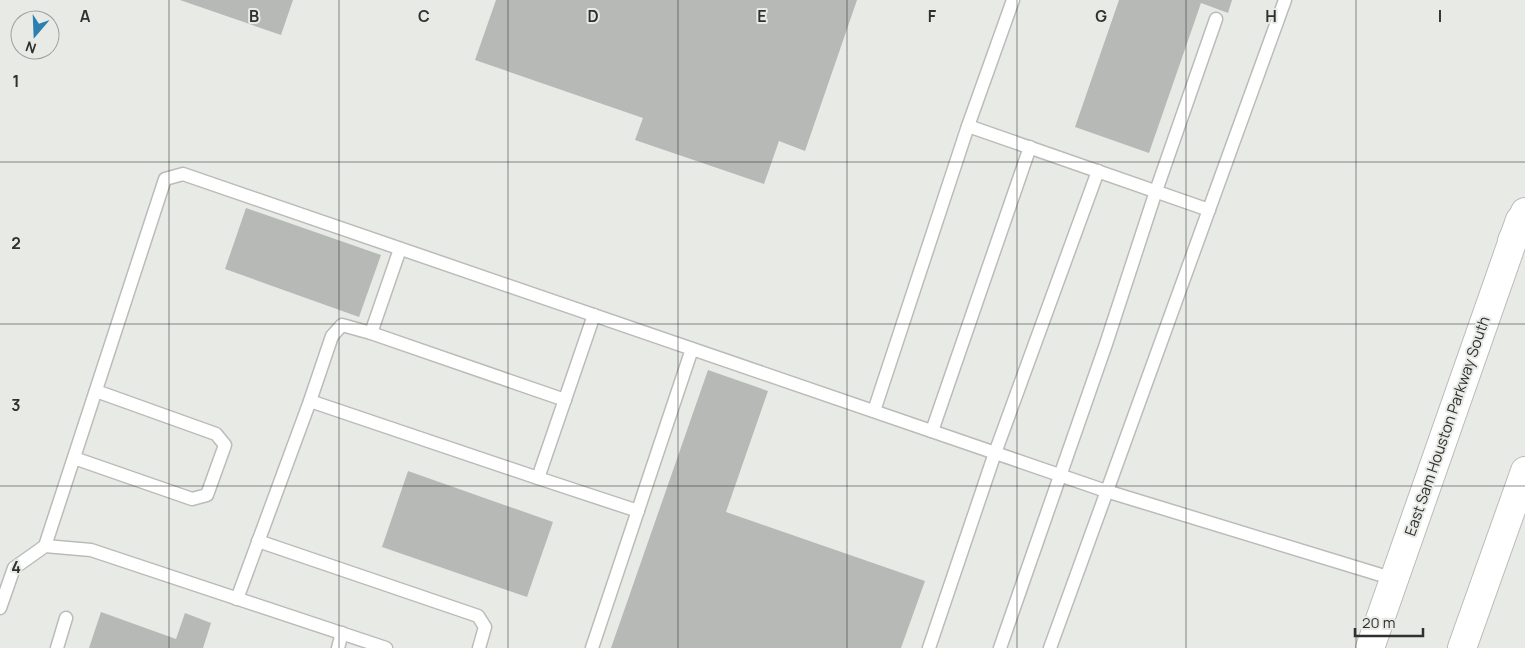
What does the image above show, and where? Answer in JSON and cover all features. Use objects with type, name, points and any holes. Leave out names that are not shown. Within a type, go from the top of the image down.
[{"type":"main road","name":"East Sam Houston Parkway South","points":[[1370,648],[1525,204]]},
{"type":"main road","points":[[1512,241],[1525,212]]},
{"type":"main road","points":[[1462,648],[1525,470]]},
{"type":"lane","points":[[874,411],[968,126],[1013,0]]},
{"type":"lane","points":[[1050,648],[1285,0]]},
{"type":"lane","points":[[1000,648],[1216,19]]},
{"type":"lane","points":[[968,126],[1209,210]]},
{"type":"lane","points":[[932,431],[1030,148]]},
{"type":"lane","points":[[929,648],[995,453],[1098,171]]},
{"type":"lane","points":[[0,608],[14,568],[45,546],[165,179],[183,174],[1106,491],[1394,579]]},
{"type":"lane","points":[[371,333],[400,249]]},
{"type":"lane","points":[[538,478],[594,315]]},
{"type":"lane","points":[[237,599],[310,402],[332,336],[342,325],[371,333],[565,400]]},
{"type":"lane","points":[[592,648],[692,349]]},
{"type":"lane","points":[[74,458],[192,499],[208,495],[225,445],[216,434],[96,391]]},
{"type":"lane","points":[[310,402],[638,511]]},
{"type":"lane","points":[[258,541],[478,616],[486,626],[479,648]]},
{"type":"lane","points":[[45,546],[91,550],[386,648]]},
{"type":"lane","points":[[57,648],[66,618]]},
{"type":"lane","points":[[338,648],[342,634]]},
{"type":"building","points":[[180,0],[293,0],[281,35]]},
{"type":"building","points":[[496,0],[857,0],[805,151],[779,141],[764,184],[635,140],[643,118],[475,60]]},
{"type":"building","points":[[1119,0],[1232,0],[1228,13],[1201,3],[1149,153],[1075,127]]},
{"type":"building","points":[[246,208],[381,255],[359,317],[225,269]]},
{"type":"building","points":[[708,370],[768,391],[726,512],[925,581],[901,648],[611,648]]},
{"type":"building","points":[[408,471],[553,522],[527,597],[382,547]]},
{"type":"building","points":[[101,612],[176,639],[185,613],[211,623],[203,648],[89,648]]}]
